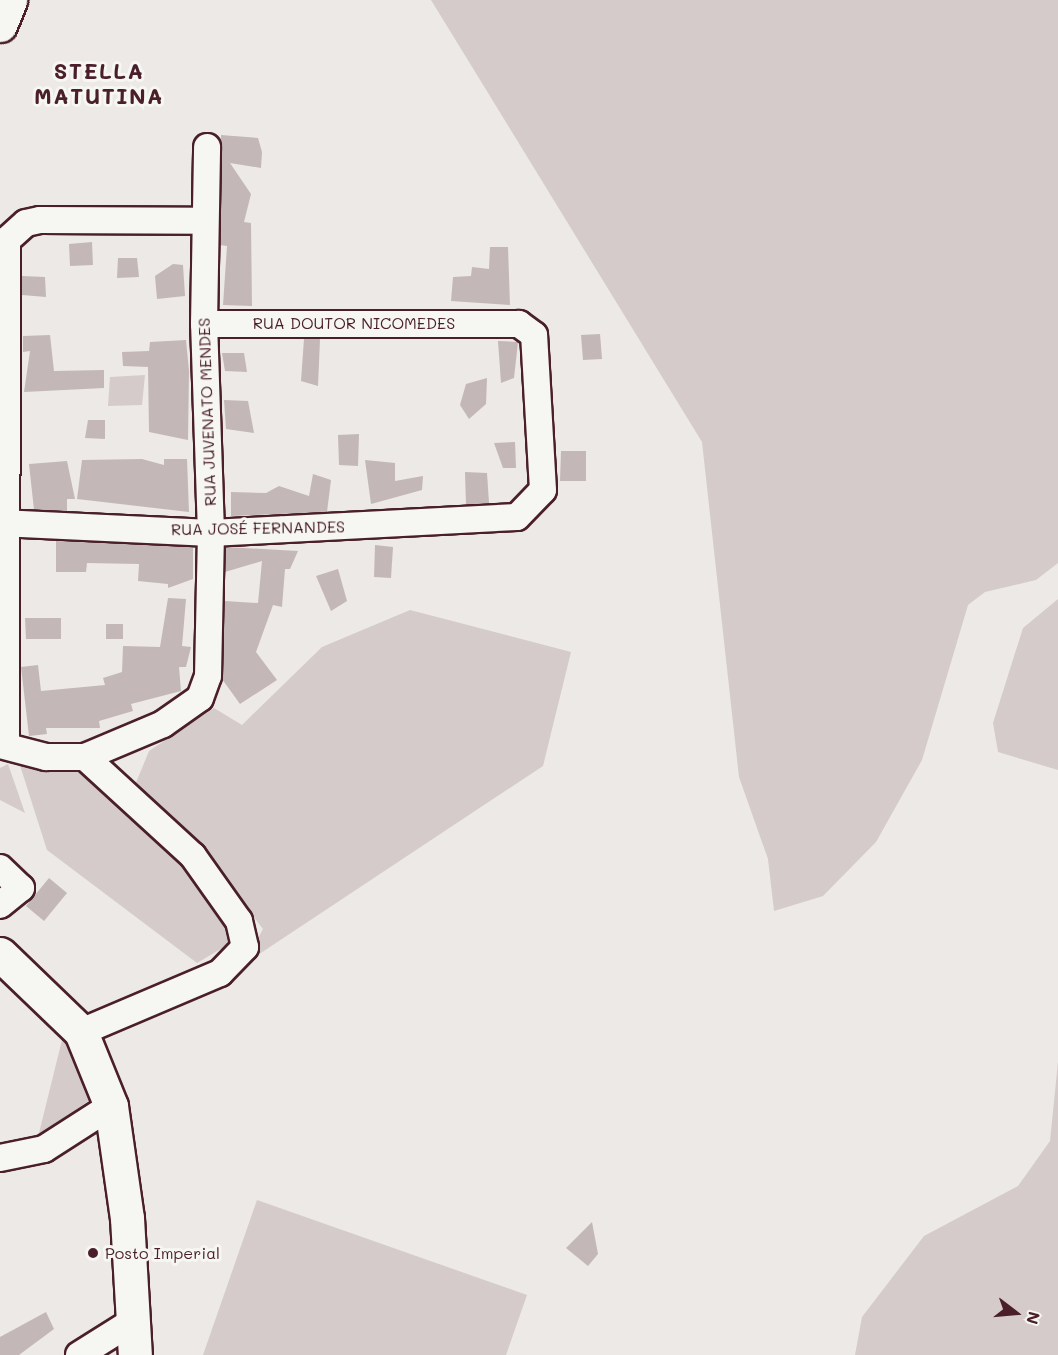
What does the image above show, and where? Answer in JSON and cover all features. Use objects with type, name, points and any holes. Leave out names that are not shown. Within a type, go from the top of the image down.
[{"type":"main road","points":[[0,25],[10,0]]},
{"type":"main road","points":[[0,954],[81,1032],[111,1106],[127,1218],[135,1355]]},
{"type":"street","name":"RUA JUVENATO MENDES","points":[[85,757],[184,712],[200,698],[208,676],[211,533],[204,324],[207,147]]},
{"type":"street","points":[[81,1032],[220,973],[245,947],[239,921],[193,855],[85,757],[46,758],[3,745],[3,254],[12,234],[40,220],[204,221]]},
{"type":"street","name":"RUA DOUTOR NICOMEDES","points":[[204,324],[504,322],[534,335],[544,480],[533,506],[517,518]]},
{"type":"street","name":"RUA JOSÉ FERNANDES","points":[[4,523],[211,533],[517,518]]},
{"type":"street","points":[[0,867],[21,888],[0,905]]},
{"type":"street","points":[[0,1158],[44,1149],[111,1106]]},
{"type":"street","points":[[79,1355],[133,1321]]},
{"type":"shaded area","points":[[431,0],[1058,0],[1058,563],[1036,580],[985,592],[968,605],[922,760],[876,842],[823,896],[774,911],[768,859],[739,777],[702,442]]},
{"type":"shaded area","points":[[145,375],[142,405],[108,406],[110,377]]},
{"type":"shaded area","points":[[1058,599],[1058,770],[998,752],[993,723],[1023,628]]},
{"type":"shaded area","points":[[410,610],[571,652],[543,766],[244,964],[263,929],[206,854],[133,790],[149,751],[214,708],[242,725],[322,647]]},
{"type":"shaded area","points":[[17,756],[38,770],[81,762],[209,885],[234,941],[197,963],[47,850]]},
{"type":"shaded area","points":[[8,764],[25,813],[0,800],[0,768]]},
{"type":"shaded area","points":[[63,1036],[94,1097],[38,1137]]},
{"type":"shaded area","points":[[1058,1062],[1058,1355],[855,1355],[862,1317],[924,1236],[1018,1186],[1050,1141]]},
{"type":"shaded area","points":[[257,1200],[527,1295],[506,1355],[203,1355]]},
{"type":"building","points":[[221,135],[258,138],[262,152],[261,168],[230,163],[251,194],[244,222],[251,223],[252,306],[223,305],[227,246],[220,245]]},
{"type":"building","points":[[92,242],[93,265],[70,266],[69,244]]},
{"type":"building","points":[[490,247],[508,247],[510,305],[451,301],[453,277],[471,276],[472,267],[489,269]]},
{"type":"building","points":[[118,258],[137,258],[139,277],[117,278]]},
{"type":"building","points":[[173,264],[183,265],[185,296],[157,299],[155,276]]},
{"type":"building","points":[[22,276],[45,277],[46,297],[22,295]]},
{"type":"building","points":[[600,334],[602,359],[583,360],[581,335]]},
{"type":"building","points":[[50,335],[54,371],[104,370],[104,388],[24,392],[30,351],[23,352],[23,336]]},
{"type":"building","points":[[304,339],[320,339],[318,386],[301,381]]},
{"type":"building","points":[[186,340],[189,371],[188,440],[149,432],[148,367],[123,366],[122,352],[149,351],[150,342]]},
{"type":"building","points":[[498,341],[518,342],[514,378],[501,383]]},
{"type":"building","points":[[222,353],[244,353],[247,372],[225,371]]},
{"type":"building","points":[[487,378],[486,404],[469,419],[460,405],[466,384]]},
{"type":"building","points":[[224,400],[248,401],[254,433],[226,429]]},
{"type":"building","points":[[88,420],[105,420],[105,439],[85,438]]},
{"type":"building","points":[[359,434],[358,466],[339,465],[338,435]]},
{"type":"building","points":[[515,442],[516,468],[503,468],[494,443]]},
{"type":"building","points":[[561,451],[586,451],[586,481],[560,481]]},
{"type":"building","points":[[142,459],[164,465],[164,459],[187,459],[189,512],[77,499],[82,460]]},
{"type":"building","points":[[365,460],[395,463],[395,481],[423,476],[422,490],[371,504]]},
{"type":"building","points":[[67,461],[75,499],[67,499],[67,511],[34,510],[29,464]]},
{"type":"building","points":[[465,472],[487,473],[489,503],[466,505]]},
{"type":"building","points":[[313,474],[331,480],[327,512],[231,516],[231,492],[266,493],[279,486],[309,496]]},
{"type":"building","points":[[56,541],[193,547],[193,579],[168,588],[168,584],[138,581],[139,564],[87,563],[86,572],[56,572]]},
{"type":"building","points":[[375,545],[393,547],[391,578],[374,577]]},
{"type":"building","points":[[226,547],[298,551],[290,569],[285,569],[282,607],[273,605],[256,652],[277,680],[240,704],[222,679],[225,601],[258,603],[262,561],[225,572]]},
{"type":"building","points":[[338,569],[347,601],[331,611],[316,576]]},
{"type":"building","points":[[168,598],[186,599],[182,646],[191,647],[186,667],[179,667],[181,691],[131,704],[133,711],[99,721],[100,728],[46,728],[47,734],[29,736],[21,667],[38,665],[41,691],[105,685],[103,678],[122,672],[123,646],[160,647]]},
{"type":"building","points":[[25,618],[61,618],[61,639],[26,639]]},
{"type":"building","points":[[106,624],[123,624],[123,639],[106,639]]},
{"type":"building","points":[[49,878],[67,893],[44,921],[26,906]]},
{"type":"building","points":[[592,1222],[598,1254],[588,1266],[566,1248]]},
{"type":"building","points":[[46,1312],[54,1329],[19,1355],[0,1355],[0,1337]]},
{"type":"place","name":"Posto Imperial","points":[[93,1253]]},
{"type":"district","name":"STELLA MATUTINA","points":[[99,82]]}]
